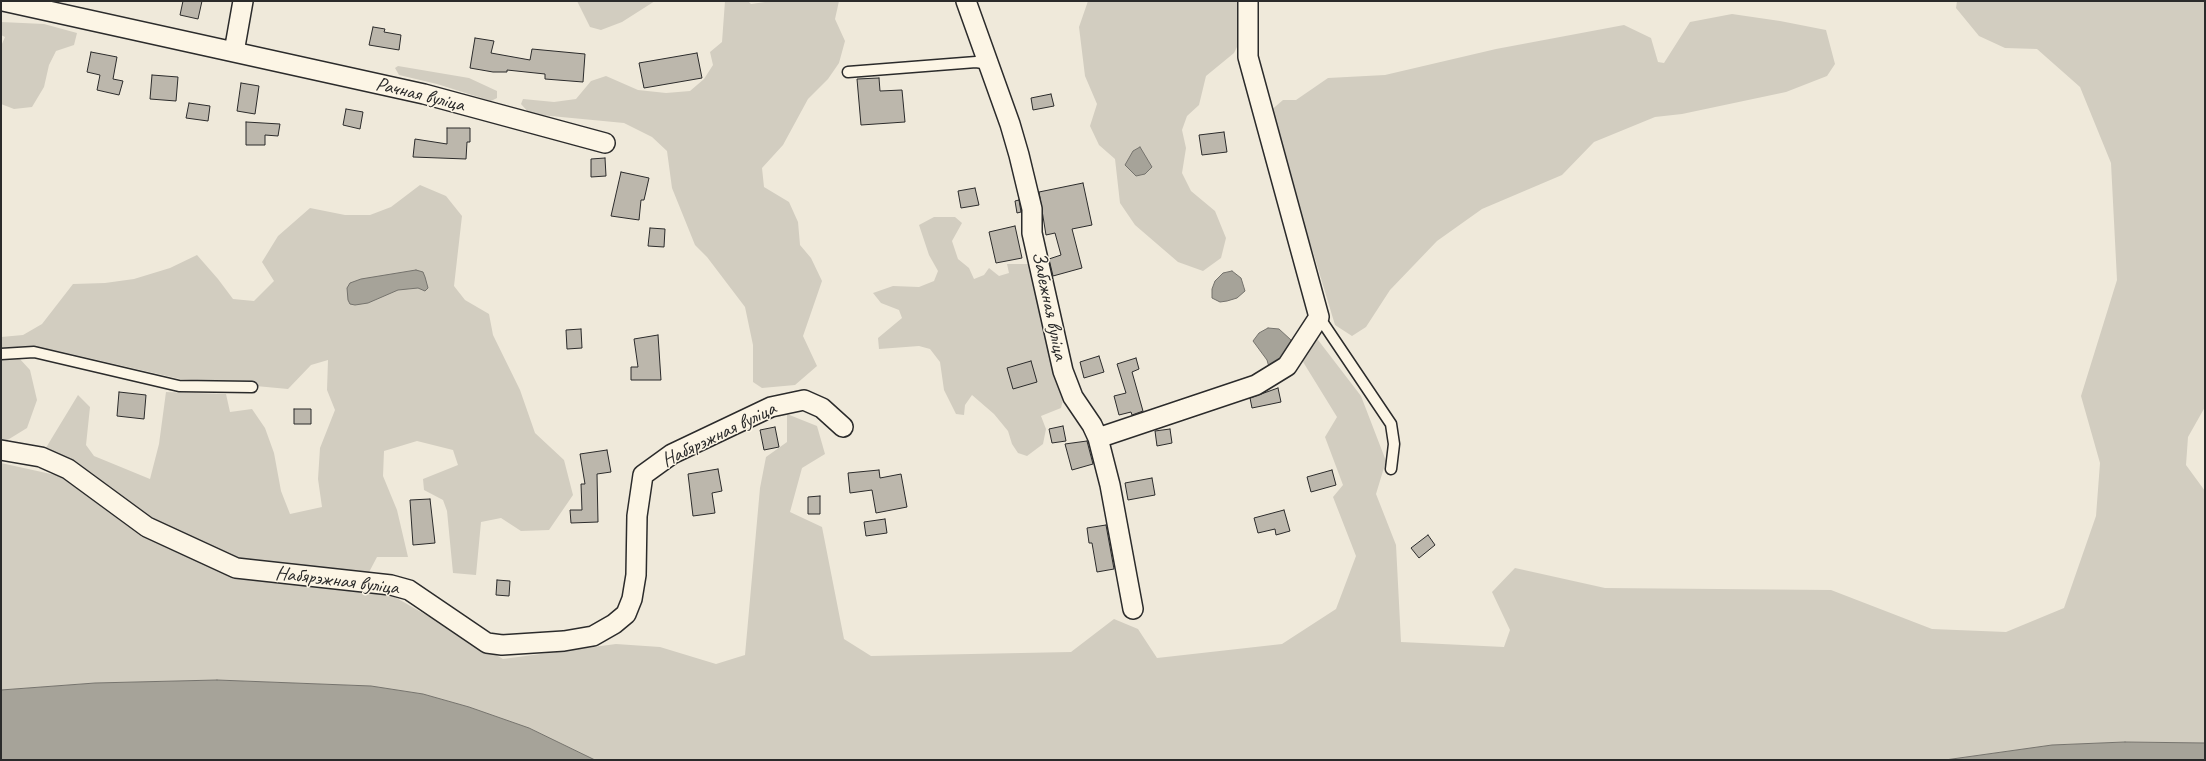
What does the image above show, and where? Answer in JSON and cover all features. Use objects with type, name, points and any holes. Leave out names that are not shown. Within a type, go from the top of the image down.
[{"type":"street","name":"Рачная вуліца","points":[[4,1],[424,94],[605,143]]},
{"type":"street","points":[[234,52],[243,1]]},
{"type":"street","name":"Забежная вуліца","points":[[966,1],[989,64],[1019,155],[1032,209],[1032,233],[1063,371],[1073,397],[1092,425],[1098,438],[1110,485],[1133,609]]},
{"type":"street","points":[[1098,438],[1256,385],[1287,366],[1319,317],[1248,57],[1248,1]]},
{"type":"street","name":"Набярэжная вуліца","points":[[1,450],[41,457],[68,469],[147,527],[236,568],[391,585],[409,590],[488,643],[502,645],[564,641],[593,636],[614,624],[626,614],[632,599],[636,575],[637,516],[643,475],[672,454],[771,407],[804,400],[822,408],[843,427]]},
{"type":"lane","points":[[848,72],[976,62],[989,64]]},
{"type":"lane","points":[[1319,317],[1391,424],[1394,444],[1391,469]]},
{"type":"lane","points":[[1,354],[34,352],[179,386],[252,387]]},
{"type":"shaded area","points":[[577,1],[655,1],[622,22],[601,30],[590,27]]},
{"type":"shaded area","points":[[725,1],[748,1],[751,4],[772,1],[839,1],[835,19],[845,41],[839,63],[828,79],[808,99],[783,145],[762,168],[764,187],[789,202],[798,222],[800,245],[811,258],[822,281],[803,336],[817,366],[795,385],[762,388],[753,382],[753,345],[745,307],[707,257],[695,245],[672,188],[667,151],[652,137],[624,123],[530,114],[521,104],[523,99],[554,102],[576,99],[591,81],[606,76],[638,90],[666,93],[690,91],[704,79],[713,65],[710,52],[722,42]]},
{"type":"shaded area","points":[[1088,1],[1242,1],[1243,35],[1234,53],[1206,76],[1199,105],[1187,116],[1182,130],[1186,148],[1182,173],[1191,191],[1215,211],[1226,238],[1221,258],[1203,271],[1178,262],[1135,225],[1120,203],[1115,159],[1099,145],[1090,126],[1097,104],[1085,76],[1079,27]]},
{"type":"shaded area","points":[[1957,1],[2205,1],[2205,407],[2188,437],[2186,465],[2205,491],[2205,743],[2125,742],[2052,745],[1945,760],[595,760],[529,728],[469,707],[423,694],[371,686],[217,680],[95,683],[1,690],[1,463],[60,476],[142,537],[232,577],[393,596],[503,659],[616,644],[660,647],[716,664],[745,655],[760,488],[766,457],[787,442],[787,414],[817,426],[825,454],[802,468],[790,512],[822,527],[844,639],[871,656],[1071,652],[1114,619],[1138,629],[1157,658],[1282,644],[1336,609],[1356,556],[1333,497],[1343,485],[1325,437],[1337,417],[1300,357],[1315,336],[1361,396],[1386,461],[1376,494],[1396,545],[1401,642],[1504,647],[1510,630],[1492,592],[1515,568],[1605,588],[1831,590],[1932,629],[2006,632],[2064,608],[2096,516],[2100,463],[2081,396],[2117,280],[2111,163],[2080,87],[2037,49],[2005,48],[1979,36],[1956,8]]},
{"type":"shaded area","points":[[1732,14],[1826,30],[1835,64],[1827,76],[1786,92],[1682,114],[1655,117],[1594,142],[1562,175],[1482,209],[1437,241],[1390,290],[1366,327],[1352,336],[1335,325],[1313,252],[1278,152],[1269,112],[1283,100],[1296,100],[1328,78],[1385,75],[1496,49],[1624,25],[1651,38],[1658,62],[1664,63],[1690,22]]},
{"type":"shaded area","points":[[1,22],[44,24],[77,33],[74,45],[56,51],[49,65],[44,87],[32,107],[14,109],[1,104],[1,46],[5,37],[1,35]]},
{"type":"shaded area","points":[[398,66],[469,78],[497,91],[497,98],[491,101],[437,84],[399,75],[395,68]]},
{"type":"shaded area","points":[[1140,147],[1152,167],[1145,174],[1136,176],[1125,165],[1133,151]]},
{"type":"shaded area","points":[[420,185],[446,196],[462,216],[454,286],[465,300],[489,314],[493,335],[520,390],[535,433],[564,460],[573,495],[549,530],[521,531],[501,518],[481,522],[476,575],[453,573],[447,511],[443,500],[424,490],[423,479],[458,465],[453,450],[417,441],[384,451],[383,476],[397,510],[408,557],[377,557],[367,576],[239,563],[152,522],[44,451],[78,395],[90,407],[86,445],[94,456],[150,479],[159,444],[166,392],[226,394],[230,412],[252,409],[265,428],[274,453],[281,491],[290,514],[322,507],[318,479],[320,448],[335,410],[327,390],[328,360],[311,365],[288,389],[180,379],[58,351],[23,347],[1,348],[1,337],[23,335],[42,324],[73,284],[105,283],[134,279],[170,268],[197,255],[233,299],[254,301],[274,281],[262,262],[278,236],[310,208],[345,215],[370,215],[391,207]]},
{"type":"shaded area","points":[[934,217],[955,217],[962,223],[952,241],[958,259],[969,268],[974,279],[984,275],[989,268],[999,276],[1009,273],[1007,264],[1031,264],[1052,344],[1055,378],[1063,400],[1061,408],[1041,416],[1046,429],[1043,444],[1027,456],[1018,453],[1012,444],[1008,431],[994,414],[972,395],[965,405],[964,415],[956,414],[944,390],[940,362],[930,349],[919,346],[879,349],[878,338],[902,318],[899,310],[881,303],[873,293],[893,286],[919,287],[934,281],[938,271],[929,255],[919,225]]},
{"type":"shaded area","points":[[416,270],[423,272],[428,288],[425,291],[418,288],[398,290],[368,303],[355,305],[350,304],[348,300],[347,288],[350,283],[361,279]]},
{"type":"shaded area","points":[[1232,271],[1241,278],[1245,291],[1237,298],[1227,301],[1220,302],[1212,298],[1212,289],[1215,281],[1223,273]]},
{"type":"shaded area","points":[[1268,328],[1279,329],[1291,340],[1289,353],[1269,367],[1267,360],[1253,341],[1259,333]]},
{"type":"shaded area","points":[[19,358],[30,370],[37,400],[27,428],[1,444],[1,359]]},
{"type":"shaded area","points":[[217,680],[371,686],[423,694],[469,707],[529,728],[595,760],[1,760],[1,690],[95,683]]},
{"type":"shaded area","points":[[2125,742],[2205,743],[2205,760],[1945,760],[2052,745]]},
{"type":"building","points":[[183,1],[202,1],[198,19],[180,15]]},
{"type":"building","points":[[373,27],[385,29],[384,32],[401,35],[399,50],[369,45]]},
{"type":"building","points":[[475,38],[494,41],[491,53],[530,60],[532,49],[585,54],[583,82],[545,79],[545,74],[507,70],[507,72],[493,72],[470,68]]},
{"type":"building","points":[[91,52],[117,57],[113,79],[123,81],[119,95],[97,90],[100,75],[87,72]]},
{"type":"building","points":[[697,53],[702,78],[644,88],[639,63]]},
{"type":"building","points":[[152,75],[178,77],[176,101],[150,99]]},
{"type":"building","points":[[879,78],[880,91],[902,90],[905,122],[861,125],[857,79]]},
{"type":"building","points":[[241,83],[259,86],[255,114],[237,111]]},
{"type":"building","points":[[1051,94],[1054,106],[1033,110],[1031,98]]},
{"type":"building","points":[[189,103],[210,106],[208,121],[186,118]]},
{"type":"building","points":[[346,109],[363,112],[360,129],[343,125]]},
{"type":"building","points":[[246,122],[280,124],[278,136],[265,135],[265,145],[246,145]]},
{"type":"building","points":[[447,128],[470,128],[470,142],[467,142],[466,159],[413,157],[415,139],[447,144]]},
{"type":"building","points":[[1224,132],[1227,152],[1202,155],[1199,135]]},
{"type":"building","points":[[605,158],[606,176],[591,177],[591,159]]},
{"type":"building","points":[[621,172],[649,178],[644,200],[641,200],[639,220],[611,216]]},
{"type":"building","points":[[1083,183],[1092,225],[1072,229],[1082,268],[1053,276],[1049,259],[1061,255],[1055,233],[1046,235],[1039,192]]},
{"type":"building","points":[[975,188],[979,205],[961,208],[958,191]]},
{"type":"building","points":[[1019,200],[1021,212],[1017,213],[1015,201]]},
{"type":"building","points":[[1015,226],[1022,258],[996,263],[989,232]]},
{"type":"building","points":[[650,228],[665,229],[664,247],[648,246]]},
{"type":"building","points":[[581,329],[582,348],[567,349],[566,330]]},
{"type":"building","points":[[658,335],[661,380],[631,380],[631,367],[638,367],[634,339]]},
{"type":"building","points":[[1099,356],[1104,372],[1084,378],[1080,362]]},
{"type":"building","points":[[1136,358],[1139,369],[1132,372],[1143,411],[1132,415],[1131,412],[1119,415],[1114,396],[1126,393],[1117,364]]},
{"type":"building","points":[[1031,361],[1037,382],[1013,389],[1007,368]]},
{"type":"building","points":[[1278,388],[1281,402],[1252,408],[1250,398]]},
{"type":"building","points":[[119,392],[146,395],[144,419],[117,416]]},
{"type":"building","points":[[294,409],[311,409],[311,424],[294,424]]},
{"type":"building","points":[[1063,426],[1066,441],[1052,443],[1049,429]]},
{"type":"building","points":[[775,427],[779,447],[764,450],[760,430]]},
{"type":"building","points":[[1170,429],[1172,443],[1157,446],[1155,431]]},
{"type":"building","points":[[1087,441],[1093,464],[1072,470],[1065,444]]},
{"type":"building","points":[[607,450],[611,472],[597,474],[598,522],[571,523],[570,510],[582,510],[581,484],[585,484],[580,454]]},
{"type":"building","points":[[718,469],[722,491],[712,493],[715,513],[693,516],[688,474]]},
{"type":"building","points":[[879,470],[880,478],[901,474],[907,507],[876,513],[872,490],[850,493],[848,473]]},
{"type":"building","points":[[1332,470],[1336,485],[1311,492],[1307,477]]},
{"type":"building","points":[[1152,478],[1155,495],[1128,500],[1125,483]]},
{"type":"building","points":[[820,496],[820,514],[808,514],[808,497]]},
{"type":"building","points":[[430,499],[435,543],[413,545],[410,500]]},
{"type":"building","points":[[1284,510],[1290,531],[1276,535],[1275,529],[1258,533],[1254,518]]},
{"type":"building","points":[[885,519],[887,533],[866,536],[864,522]]},
{"type":"building","points":[[1106,525],[1114,569],[1097,572],[1092,543],[1089,543],[1087,528]]},
{"type":"building","points":[[1428,535],[1435,545],[1419,558],[1411,548]]},
{"type":"building","points":[[497,580],[510,581],[509,596],[496,595]]}]
